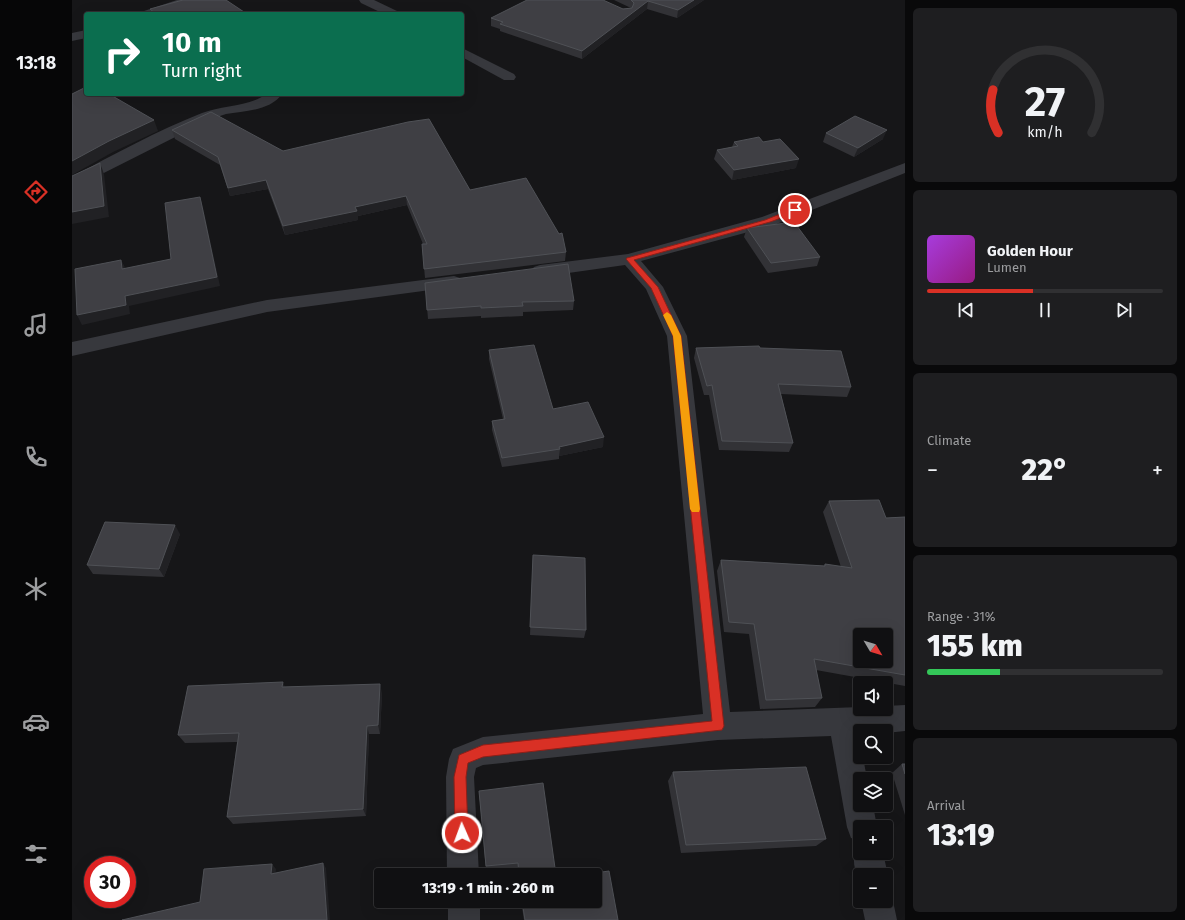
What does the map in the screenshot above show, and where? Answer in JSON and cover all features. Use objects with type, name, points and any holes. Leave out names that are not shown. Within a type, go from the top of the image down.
[{"type":"street","points":[[154,12],[189,0]]},
{"type":"street","points":[[365,0],[388,12]]},
{"type":"street","points":[[72,37],[84,34]]},
{"type":"street","points":[[464,53],[509,78]]},
{"type":"street","points":[[72,183],[100,167],[188,125],[216,113],[247,108],[269,100],[273,96]]},
{"type":"street","points":[[524,273],[629,259],[768,221],[905,168]]},
{"type":"street","points":[[629,259],[654,287],[677,336],[718,726]]},
{"type":"street","points":[[72,349],[267,306],[470,280]]},
{"type":"street","points":[[463,868],[460,777],[463,759],[483,751],[718,726],[842,722],[905,718]]},
{"type":"street","points":[[842,722],[861,820]]},
{"type":"street","points":[[464,908],[464,920]]},
{"type":"street","points":[[878,908],[881,920]]},
{"type":"building","points":[[183,0],[226,0],[244,12],[154,12],[150,9]]},
{"type":"building","points":[[527,0],[603,0],[623,9],[632,8],[634,3],[631,0],[694,0],[678,10],[648,1],[582,51],[500,24],[503,22],[491,18]]},
{"type":"building","points":[[84,88],[84,96],[112,96],[154,120],[109,141],[72,161],[72,94]]},
{"type":"building","points":[[211,112],[283,151],[408,122],[429,119],[470,190],[526,178],[559,234],[562,233],[566,252],[424,269],[422,244],[427,244],[406,196],[355,207],[357,211],[283,226],[266,180],[228,188],[218,157],[172,130]]},
{"type":"building","points":[[855,116],[887,130],[858,148],[826,133]]},
{"type":"building","points":[[759,137],[763,142],[780,139],[799,159],[734,170],[717,150],[738,146],[734,142]]},
{"type":"building","points":[[100,163],[104,206],[72,212],[72,176]]},
{"type":"building","points":[[200,197],[217,277],[125,296],[126,305],[77,315],[75,269],[121,260],[122,269],[171,259],[165,203]]},
{"type":"building","points":[[794,222],[820,257],[771,263],[747,228]]},
{"type":"building","points":[[568,264],[574,301],[522,302],[523,306],[481,308],[481,306],[427,310],[425,283]]},
{"type":"building","points":[[534,345],[553,409],[588,402],[604,437],[559,447],[560,449],[502,458],[492,421],[505,419],[489,350]]},
{"type":"building","points":[[759,346],[760,348],[841,351],[851,387],[778,384],[793,443],[722,441],[712,385],[707,386],[696,348]]},
{"type":"building","points":[[879,500],[886,518],[905,517],[905,675],[865,668],[893,668],[893,628],[853,628],[853,666],[814,659],[822,698],[766,700],[754,624],[729,622],[721,560],[825,566],[825,564],[852,568],[829,501]]},
{"type":"building","points":[[105,522],[175,525],[159,569],[87,565]]},
{"type":"building","points":[[533,555],[585,558],[586,630],[530,627]]},
{"type":"building","points":[[283,682],[282,687],[380,684],[378,725],[367,726],[363,809],[227,817],[239,733],[178,735],[188,686]]},
{"type":"building","points":[[902,764],[905,764],[905,774]]},
{"type":"building","points":[[806,767],[826,839],[686,845],[673,772]]},
{"type":"building","points":[[543,783],[555,868],[518,868],[518,863],[486,866],[479,791]]},
{"type":"building","points":[[323,863],[327,920],[122,920],[200,902],[204,869],[272,864],[271,874]]},
{"type":"building","points":[[609,871],[618,920],[525,920],[523,908],[602,908],[602,872]]},
{"type":"slow traffic","points":[[667,315],[677,336],[695,509]]},
{"type":"route","points":[[462,833],[460,777],[463,759],[483,751],[718,726],[677,336],[654,287],[629,259],[768,221],[795,210]]}]
